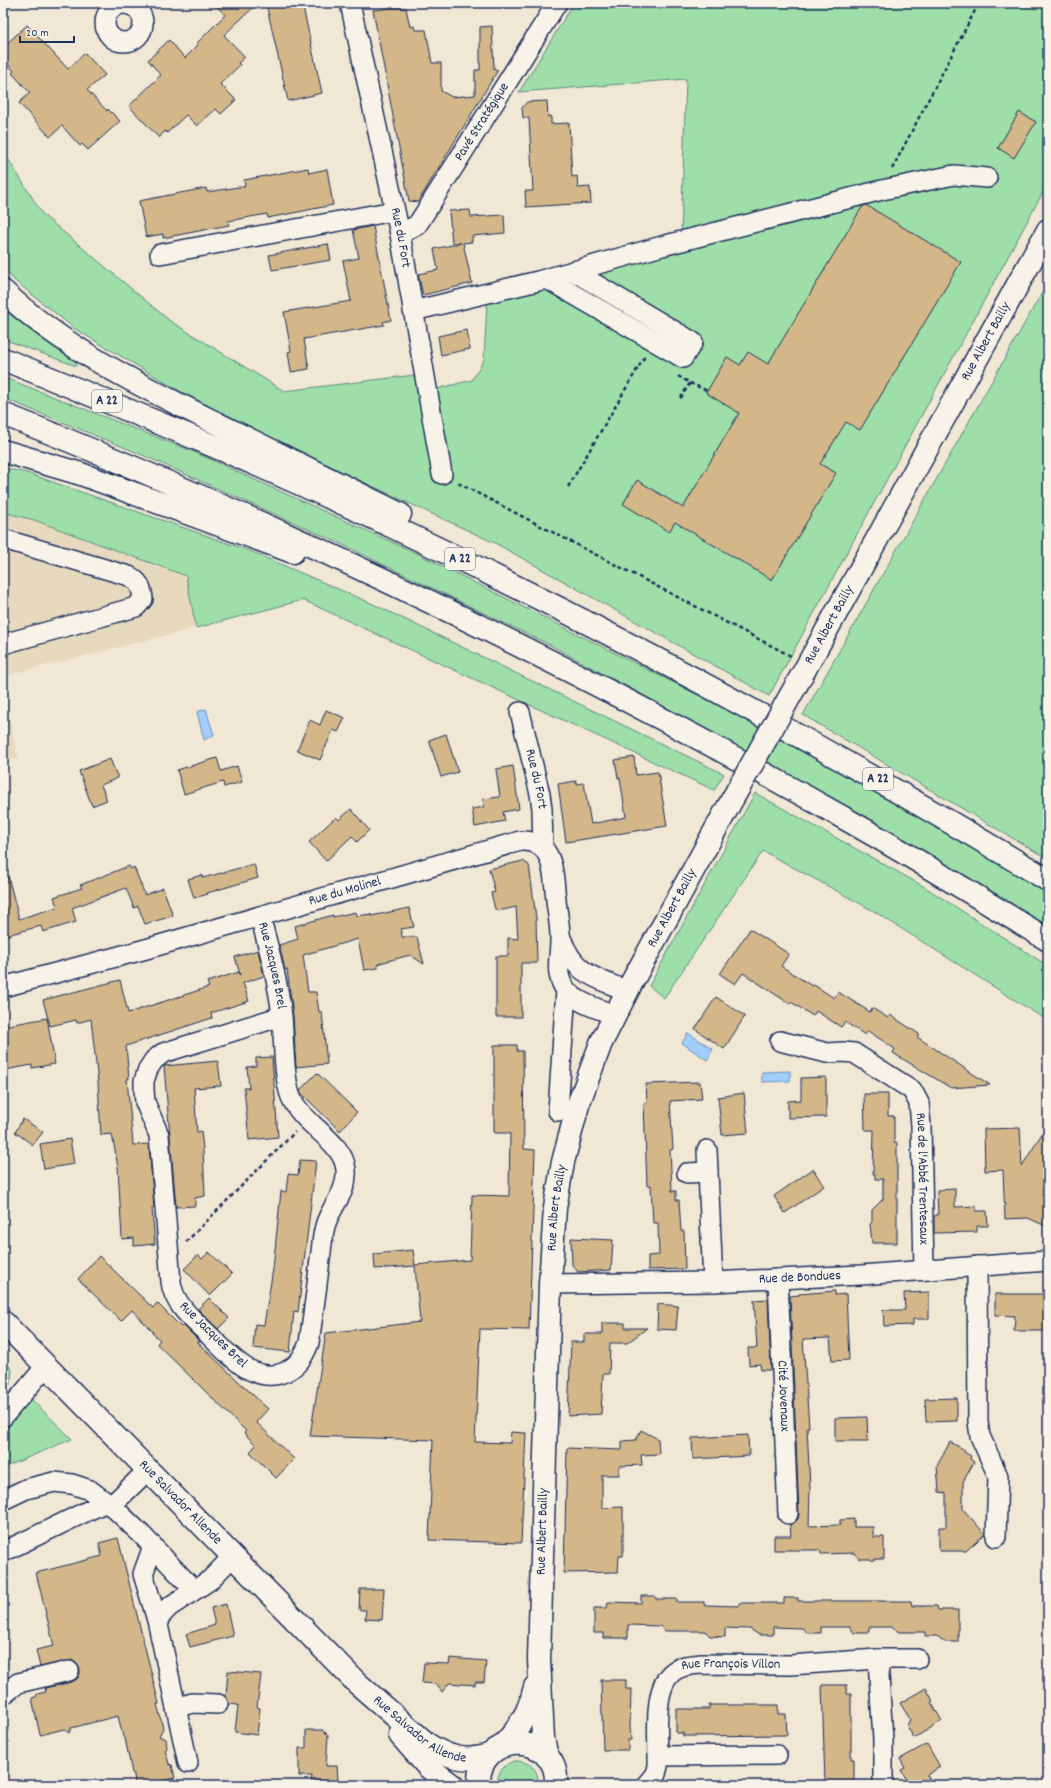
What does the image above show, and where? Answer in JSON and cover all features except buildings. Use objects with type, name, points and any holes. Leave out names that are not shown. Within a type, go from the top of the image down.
[{"type":"main road","name":"Rue Albert Bailly","points":[[539,1659],[550,1284],[555,1208],[566,1148],[590,1070],[627,991],[1048,230]]},
{"type":"main road","points":[[3,291],[40,323],[76,348],[142,386],[430,528],[536,583],[618,629],[705,683]]},
{"type":"main road","name":"A 22","points":[[3,359],[210,444],[374,518],[486,572],[705,683],[853,765],[1048,880]]},
{"type":"main road","points":[[3,414],[176,486],[372,573],[505,638],[734,757],[854,824],[1048,940]]},
{"type":"main road","points":[[3,451],[81,474],[308,558],[372,573]]},
{"type":"main road","name":"Rue Salvador Allende","points":[[3,1322],[357,1683],[422,1760],[439,1776],[452,1785]]},
{"type":"main road","points":[[479,1785],[481,1768],[519,1727],[528,1710],[536,1686],[539,1659]]},
{"type":"main road","points":[[539,1659],[543,1738],[547,1757],[554,1769],[556,1785]]},
{"type":"main road","name":"Rue Salvador Allende","points":[[357,1683],[427,1744],[437,1750],[458,1758],[476,1759],[514,1743],[527,1744],[538,1749],[547,1757]]},
{"type":"street","name":"Rue du Fort","points":[[350,3],[400,234],[442,474]]},
{"type":"street","name":"Pavé Stratégique","points":[[400,234],[417,225],[421,220],[557,3]]},
{"type":"street","points":[[413,311],[547,279],[662,246],[882,190],[954,175],[987,178]]},
{"type":"street","points":[[160,254],[394,211]]},
{"type":"street","points":[[547,279],[683,358],[692,342],[573,271]]},
{"type":"street","points":[[3,539],[129,576],[137,580],[142,589],[143,599],[136,607],[3,644]]},
{"type":"street","name":"Rue du Fort","points":[[520,712],[540,794],[543,848]]},
{"type":"street","name":"Rue du Molinel","points":[[3,987],[260,916],[520,841],[528,840],[535,842],[543,848]]},
{"type":"street","points":[[543,848],[547,853],[552,868],[560,936],[558,968],[560,980],[566,990],[584,1002],[615,1015]]},
{"type":"street","name":"Rue Jacques Brel","points":[[260,916],[275,970],[282,1016],[290,1096],[296,1107],[307,1120],[339,1151],[344,1161],[346,1171],[342,1192],[325,1224],[309,1343],[305,1353],[298,1363],[289,1370],[277,1375],[266,1376],[253,1373],[243,1366],[180,1307],[172,1290],[158,1135],[145,1102],[144,1080],[148,1069],[154,1060],[163,1053],[282,1016]]},
{"type":"street","points":[[560,936],[568,956],[582,970],[627,991]]},
{"type":"street","points":[[558,1111],[566,990]]},
{"type":"street","name":"Rue de l'Abbé Trentesaux","points":[[780,1041],[827,1053],[854,1053],[912,1090],[919,1103],[921,1126],[924,1270]]},
{"type":"street","points":[[707,1150],[713,1282]]},
{"type":"street","points":[[687,1174],[708,1172]]},
{"type":"street","name":"Rue de Bondues","points":[[550,1284],[713,1282],[778,1279],[861,1275],[1048,1261]]},
{"type":"street","points":[[977,1266],[978,1422],[980,1436],[998,1476],[996,1537]]},
{"type":"street","name":"Cité Jovenaux","points":[[778,1279],[788,1514]]},
{"type":"street","points":[[3,1417],[46,1366]]},
{"type":"street","points":[[3,1554],[109,1504],[148,1470]]},
{"type":"street","points":[[3,1500],[26,1489],[54,1482],[72,1484],[90,1490],[109,1504],[153,1546],[194,1590]]},
{"type":"street","points":[[153,1546],[143,1574],[157,1620],[188,1763]]},
{"type":"street","points":[[157,1620],[168,1607],[210,1580],[233,1556]]},
{"type":"street","points":[[878,1659],[883,1740],[883,1785]]},
{"type":"street","name":"Rue François Villon","points":[[647,1785],[656,1774],[658,1756],[659,1701],[661,1691],[665,1680],[674,1671],[686,1665],[790,1665],[878,1659],[917,1659]]},
{"type":"street","points":[[3,1695],[11,1678],[70,1670]]},
{"type":"street","points":[[176,1708],[192,1703],[218,1704]]},
{"type":"street","points":[[658,1756],[777,1755]]},
{"type":"path","points":[[882,190],[979,3]]},
{"type":"path","points":[[568,487],[645,356]]},
{"type":"path","points":[[690,383],[708,391]]},
{"type":"path","points":[[442,474],[794,657]]},
{"type":"path","points":[[169,1260],[307,1120]]},
{"type":"shaded area","points":[[3,512],[34,520],[186,577],[196,628],[3,676]]},
{"type":"shaded area","points":[[3,690],[18,758],[3,761]]},
{"type":"green space","points":[[574,3],[1048,3],[1048,183],[769,696],[495,543],[292,449],[180,391],[75,329],[14,280],[3,267],[3,148],[5,154],[43,215],[170,321],[284,391],[415,375],[417,394],[472,380],[484,360],[487,303],[681,237],[686,79],[519,92]]},
{"type":"green space","points":[[1048,282],[1048,859],[803,715]]},
{"type":"green space","points":[[3,309],[42,339],[78,360],[76,366],[3,339]]},
{"type":"green space","points":[[3,377],[194,452],[418,554],[730,711],[878,791],[1048,894],[1048,926],[787,773],[550,645],[337,542],[138,453],[3,398]]},
{"type":"green space","points":[[3,468],[27,473],[250,551],[373,604],[724,774],[714,790],[303,600],[196,628],[186,576],[34,520],[3,512]]},
{"type":"green space","points":[[755,793],[923,886],[1048,966],[1048,1021],[872,910],[763,851],[664,998],[649,986]]},
{"type":"green space","points":[[3,1360],[12,1369],[11,1382],[3,1396]]},
{"type":"green space","points":[[31,1399],[72,1439],[3,1468],[3,1431]]},
{"type":"green space","points":[[514,1761],[524,1762],[532,1767],[537,1775],[538,1785],[497,1785],[501,1770]]},
{"type":"water","points":[[206,709],[214,735],[204,740],[197,712]]},
{"type":"water","points":[[688,1033],[713,1049],[707,1060],[682,1043]]},
{"type":"water","points":[[790,1071],[790,1081],[762,1082],[762,1072]]}]
